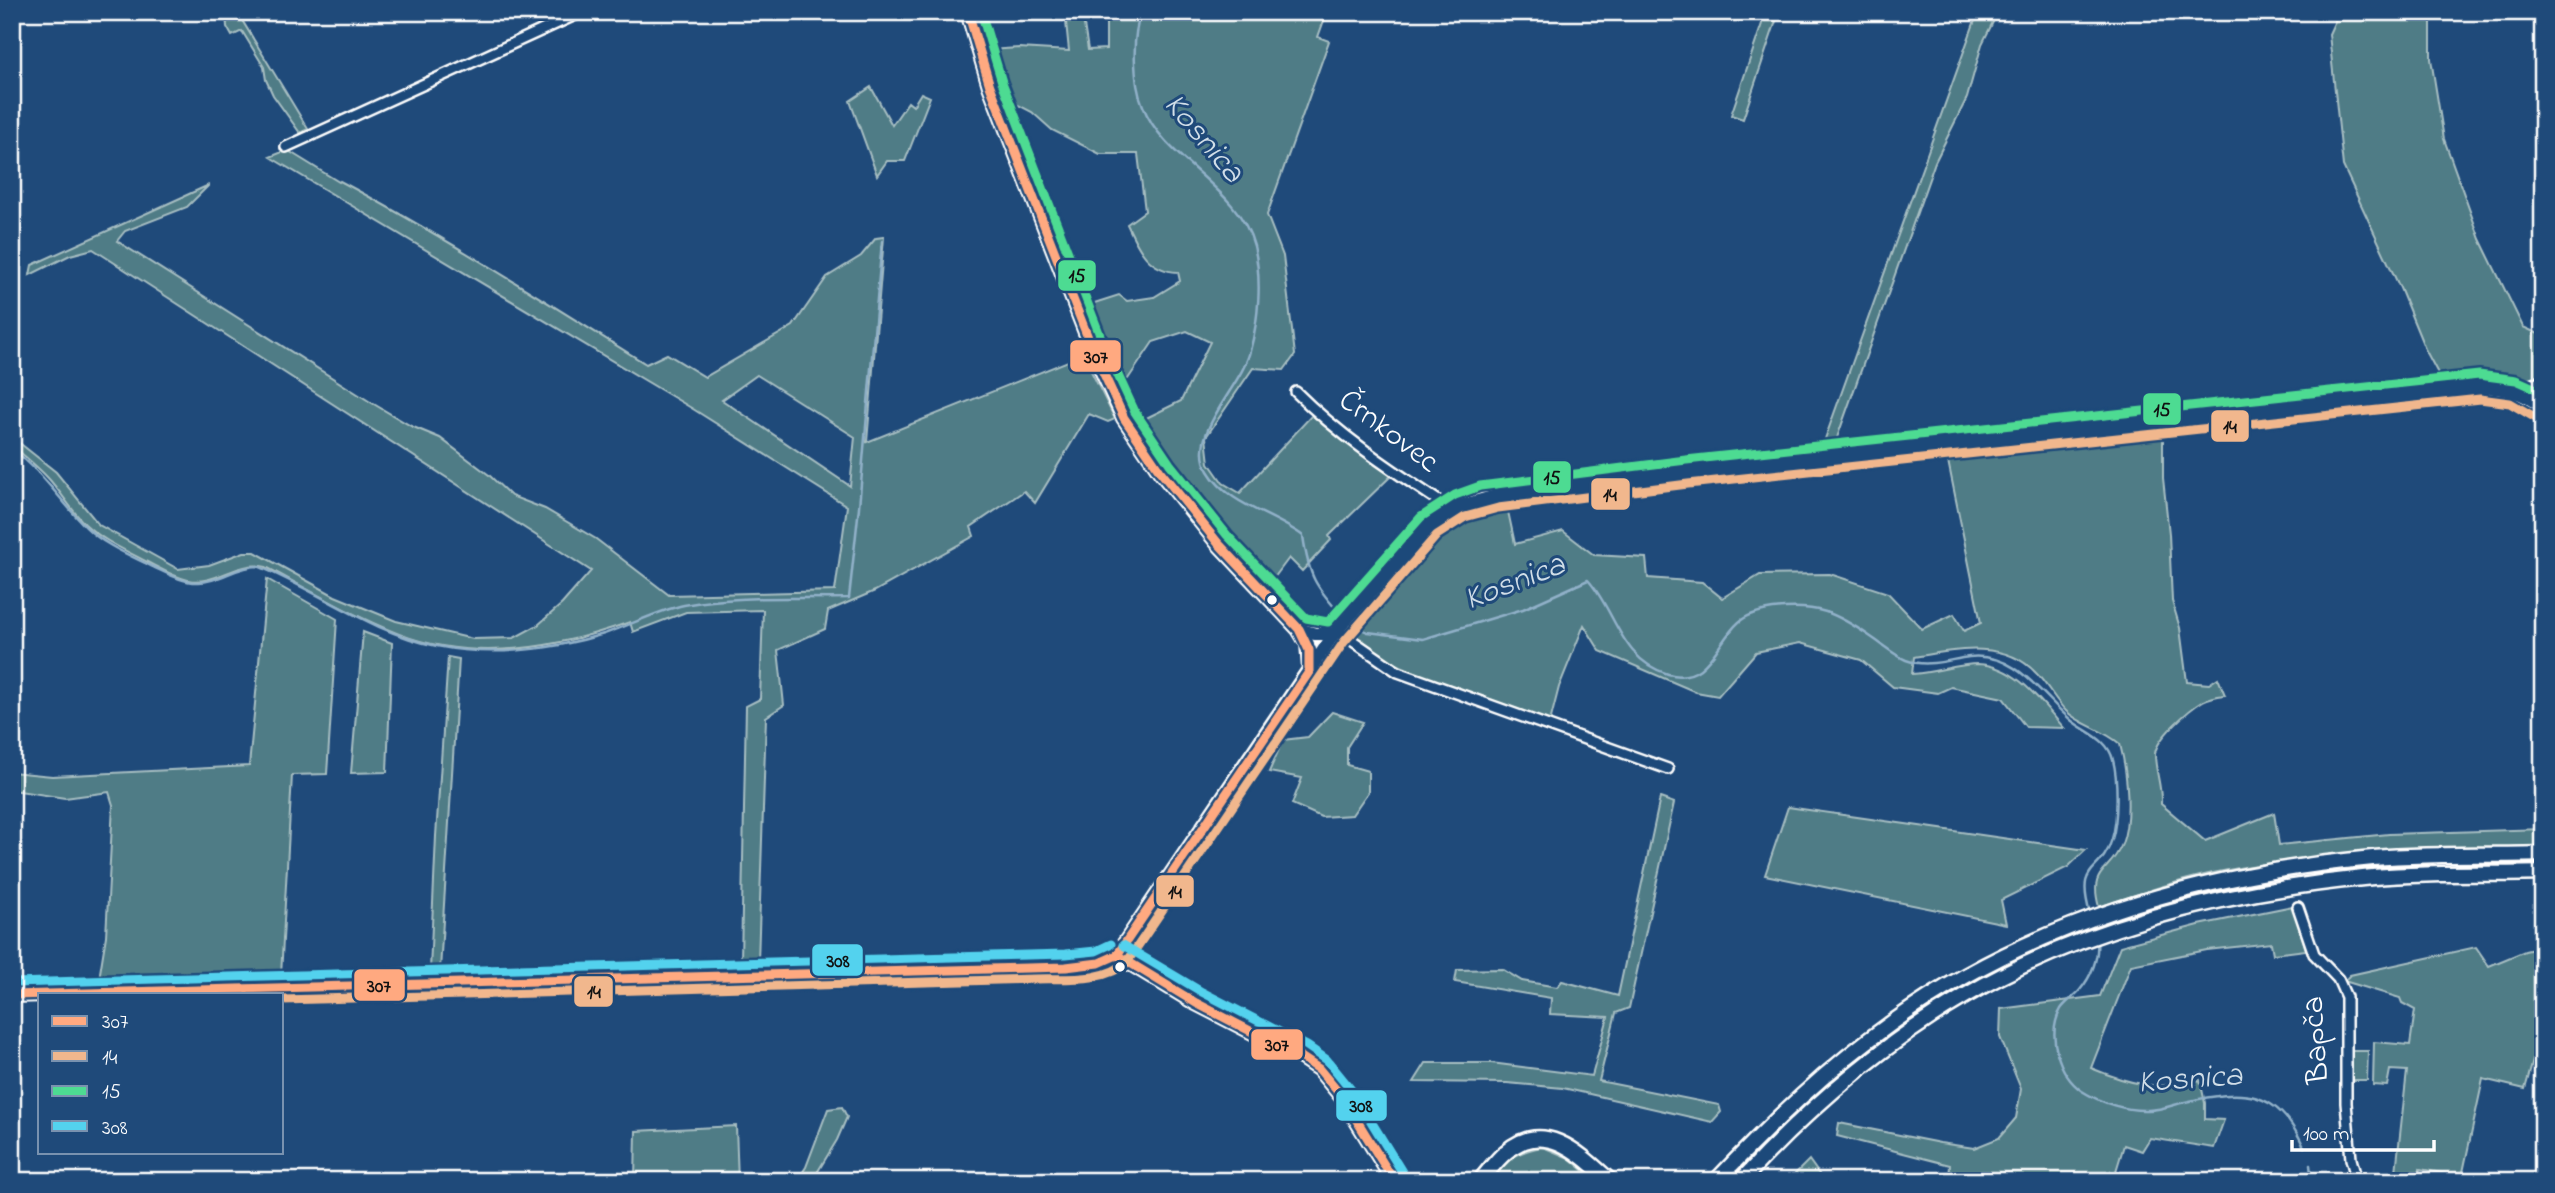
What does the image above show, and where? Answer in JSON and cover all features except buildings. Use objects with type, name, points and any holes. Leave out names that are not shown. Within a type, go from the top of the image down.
[{"type":"main road","points":[[968,12],[990,86],[1092,348],[1124,418],[1160,471],[1218,543],[1299,629],[1310,649],[1309,672]]},
{"type":"main road","points":[[2520,392],[2543,382]]},
{"type":"main road","name":"Črnkovec","points":[[1117,955],[1338,629],[1423,532],[1452,510],[1482,498],[1555,488],[2480,387],[2520,392]]},
{"type":"main road","points":[[2520,392],[2543,408]]},
{"type":"main road","points":[[1299,629],[1315,634],[1338,629]]},
{"type":"main road","points":[[1716,1181],[1806,1091],[1894,1021],[1951,984],[2070,927],[2108,912],[2226,879],[2365,859],[2543,854]]},
{"type":"main road","points":[[1741,1180],[1841,1083],[1903,1037],[1964,997],[2023,966],[2076,943],[2230,898],[2351,880],[2543,873]]},
{"type":"main road","points":[[87,993],[1067,966],[1105,961],[1117,955],[1196,1003],[1319,1069],[1343,1098],[1394,1181]]},
{"type":"main road","points":[[12,995],[38,994]]},
{"type":"main road","points":[[1482,1179],[1513,1147],[1526,1141],[1545,1139],[1576,1150],[1610,1181]]},
{"type":"main road","points":[[1705,1181],[1732,1163]]},
{"type":"street","points":[[286,147],[582,12]]},
{"type":"street","name":"Črnkovec","points":[[1296,391],[1313,408],[1399,475],[1452,510]]},
{"type":"street","points":[[1338,629],[1398,672],[1668,769]]},
{"type":"street","name":"Bapča","points":[[2298,907],[2310,947],[2338,979],[2346,998],[2346,1102],[2351,1160],[2357,1181]]},
{"type":"green space","points":[[226,12],[237,12],[308,129],[300,133],[273,95],[264,67],[242,31],[232,36],[227,27]]},
{"type":"green space","points":[[1065,12],[1082,12],[1088,50],[1106,49],[1106,12],[1327,12],[1318,37],[1329,41],[1267,215],[1283,256],[1295,355],[1284,370],[1253,368],[1206,437],[1209,463],[1223,483],[1240,493],[1312,415],[1393,474],[1329,536],[1331,540],[1302,571],[1289,558],[1265,590],[1169,479],[1132,425],[1181,401],[1210,342],[1187,331],[1153,342],[1128,379],[1111,385],[1082,307],[1119,295],[1127,301],[1154,297],[1180,281],[1178,272],[1159,267],[1145,257],[1127,224],[1145,211],[1138,154],[1100,154],[1052,130],[1032,112],[1001,96],[989,50],[1019,48],[1069,51]]},
{"type":"green space","points":[[1766,12],[1779,12],[1743,119],[1731,115]]},
{"type":"green space","points":[[1978,12],[1998,12],[1982,44],[1967,98],[1935,162],[1833,449],[1821,450]]},
{"type":"green space","points":[[2339,12],[2431,12],[2431,59],[2444,139],[2480,239],[2523,327],[2543,336],[2543,374],[2520,381],[2443,383],[2425,349],[2400,288],[2343,166],[2329,34]]},
{"type":"green space","points":[[871,87],[892,125],[908,102],[913,106],[921,93],[930,97],[905,161],[887,161],[877,175],[850,101]]},
{"type":"green space","points":[[287,150],[456,247],[646,364],[667,354],[705,377],[793,326],[827,277],[861,256],[876,238],[884,237],[867,442],[1083,355],[1115,419],[1108,422],[1089,414],[1035,503],[1024,491],[971,527],[974,536],[875,591],[828,611],[825,629],[778,650],[784,705],[766,717],[758,962],[741,961],[746,706],[760,699],[763,610],[686,612],[633,632],[630,622],[574,639],[515,649],[456,648],[427,643],[365,619],[266,567],[246,566],[198,581],[168,573],[92,530],[48,478],[12,445],[12,437],[56,472],[99,525],[178,569],[209,565],[244,552],[255,552],[335,596],[396,621],[473,639],[514,638],[538,625],[562,604],[591,571],[93,249],[70,255],[30,275],[32,265],[209,185],[187,207],[125,231],[117,241],[372,403],[411,426],[440,438],[489,475],[511,496],[545,509],[596,539],[669,595],[835,591],[847,506],[693,409],[270,157]],"holes":[[[757,375],[855,437],[850,486],[722,400]]]},
{"type":"green space","points":[[2163,427],[2163,478],[2172,601],[2180,628],[2187,682],[2209,684],[2218,678],[2225,695],[2197,705],[2174,724],[2161,740],[2155,754],[2161,804],[2205,841],[2274,813],[2279,845],[2389,834],[2543,829],[2543,846],[2385,852],[2267,864],[2195,877],[2099,907],[2096,894],[2098,878],[2117,854],[2127,821],[2125,767],[2120,744],[2072,716],[2036,673],[2009,655],[1994,651],[1962,650],[1914,657],[1912,674],[1970,664],[1992,666],[2005,671],[2027,687],[2064,728],[2026,727],[2003,698],[1951,687],[1938,693],[1893,687],[1861,660],[1800,643],[1756,652],[1718,696],[1696,692],[1600,651],[1584,625],[1559,687],[1550,722],[1430,679],[1392,662],[1352,633],[1400,571],[1438,532],[1481,507],[1506,502],[1515,544],[1563,531],[1594,555],[1646,558],[1648,578],[1702,582],[1722,598],[1760,575],[1830,574],[1888,593],[1922,629],[1954,614],[1964,631],[1981,623],[1946,451]]},
{"type":"green space","points":[[267,579],[337,619],[327,774],[292,775],[281,976],[99,979],[106,936],[113,805],[109,792],[65,798],[12,790],[12,772],[52,776],[249,766]]},
{"type":"green space","points":[[363,632],[392,643],[387,772],[351,773]]},
{"type":"green space","points":[[448,657],[459,659],[440,970],[430,970],[436,836]]},
{"type":"green space","points":[[1332,712],[1363,722],[1347,747],[1347,765],[1368,771],[1368,792],[1352,815],[1321,817],[1292,804],[1302,778],[1269,772],[1283,740],[1308,737]]},
{"type":"green space","points":[[1660,798],[1674,803],[1629,1008],[1616,1013],[1599,1081],[1719,1105],[1721,1112],[1712,1122],[1563,1088],[1507,1083],[1414,1082],[1426,1063],[1491,1063],[1592,1076],[1608,1017],[1550,1014],[1551,998],[1455,982],[1457,970],[1502,969],[1522,981],[1557,987],[1562,981],[1618,996]]},
{"type":"green space","points":[[1788,807],[2086,850],[2068,867],[2001,900],[2006,924],[1765,875]]},
{"type":"green space","points":[[2293,906],[2306,950],[2273,954],[2271,943],[2207,950],[2131,965],[2091,1068],[2132,1082],[2158,1086],[2200,1080],[2205,1119],[2224,1120],[2214,1148],[2150,1138],[2142,1151],[2124,1145],[2113,1181],[1949,1181],[1950,1165],[1837,1136],[1839,1123],[1974,1148],[1999,1138],[2016,1118],[2021,1089],[2000,1037],[2001,1009],[2100,996],[2120,946],[2199,925]]},
{"type":"green space","points":[[2476,947],[2489,966],[2525,951],[2543,947],[2543,1025],[2525,1089],[2483,1079],[2462,1177],[2420,1169],[2417,1181],[2395,1181],[2407,1071],[2390,1070],[2387,1086],[2373,1085],[2374,1042],[2410,1045],[2415,1010],[2402,1003],[2400,998],[2344,981],[2350,975]]},
{"type":"green space","points":[[2348,1051],[2368,1051],[2367,1080],[2348,1080]]},
{"type":"green space","points":[[842,1107],[847,1117],[837,1140],[812,1181],[797,1181],[806,1167],[828,1109]]},
{"type":"green space","points":[[736,1126],[738,1181],[635,1181],[636,1131]]},
{"type":"green space","points":[[1543,1147],[1569,1158],[1596,1181],[1490,1181],[1512,1158]]},
{"type":"green space","points":[[1809,1160],[1824,1181],[1788,1181]]},
{"type":"waterway","name":"Kosnica","points":[[1141,12],[1136,31],[1135,58],[1137,85],[1143,106],[1167,143],[1218,190],[1246,225],[1254,246],[1258,271],[1256,326],[1250,351],[1237,380],[1209,427],[1203,457],[1208,471],[1227,492],[1303,536],[1315,580],[1343,617]]},
{"type":"waterway","points":[[12,449],[33,467],[93,533],[117,549],[167,574],[204,582],[258,566],[390,632],[437,646],[479,651],[543,648],[604,634],[684,605],[745,599],[849,598],[882,241]]},
{"type":"waterway","name":"Kosnica","points":[[1350,624],[1368,632],[1423,639],[1523,609],[1588,580],[1598,592],[1620,633],[1639,658],[1668,674],[1682,676],[1702,668],[1731,630],[1746,617],[1773,609],[1788,608],[1814,609],[1836,616],[1897,655],[1914,662],[1937,663],[1969,657],[1986,657],[2001,661],[2026,677],[2072,721],[2102,742],[2113,760],[2117,800],[2114,831],[2107,851],[2087,877],[2086,897],[2090,914]]},
{"type":"waterway","name":"Kosnica","points":[[2097,941],[2097,954],[2091,973],[2080,990],[2061,1009],[2055,1031],[2057,1054],[2074,1084],[2105,1103],[2140,1110],[2158,1109],[2224,1095],[2256,1098],[2270,1103],[2282,1113],[2304,1147]]},
{"type":"waterway","name":"Kosnica","points":[[2310,1165],[2312,1181]]},
{"type":"transit line","name":"307","points":[[87,993],[1066,967],[1099,963],[1117,955],[1309,672],[1309,650],[1299,629],[1218,543],[1160,471],[1124,418],[1092,348],[990,86],[968,12]]},
{"type":"transit line","name":"15","points":[[981,12],[1002,82],[1103,343],[1135,412],[1170,464],[1227,535],[1306,618],[1328,622],[1421,517],[1455,495],[1480,486],[1686,460],[2479,375],[2516,380],[2543,392]]},
{"type":"transit line","name":"14","points":[[284,1000],[1071,979],[1096,976],[1118,969],[1127,962],[1344,642],[1437,535],[1465,517],[1498,508],[1688,484],[2480,399],[2510,403],[2536,418]]},
{"type":"transit line","name":"308","points":[[12,983],[1066,954],[1096,951],[1111,944]]},
{"type":"transit line","name":"308","points":[[1123,945],[1202,992],[1307,1046],[1327,1060],[1353,1092],[1404,1175]]},
{"type":"transit line","name":"307","points":[[1117,955],[1196,1003],[1319,1069],[1343,1098],[1394,1181]]},
{"type":"transit line","name":"307","points":[[12,995],[38,994]]}]
